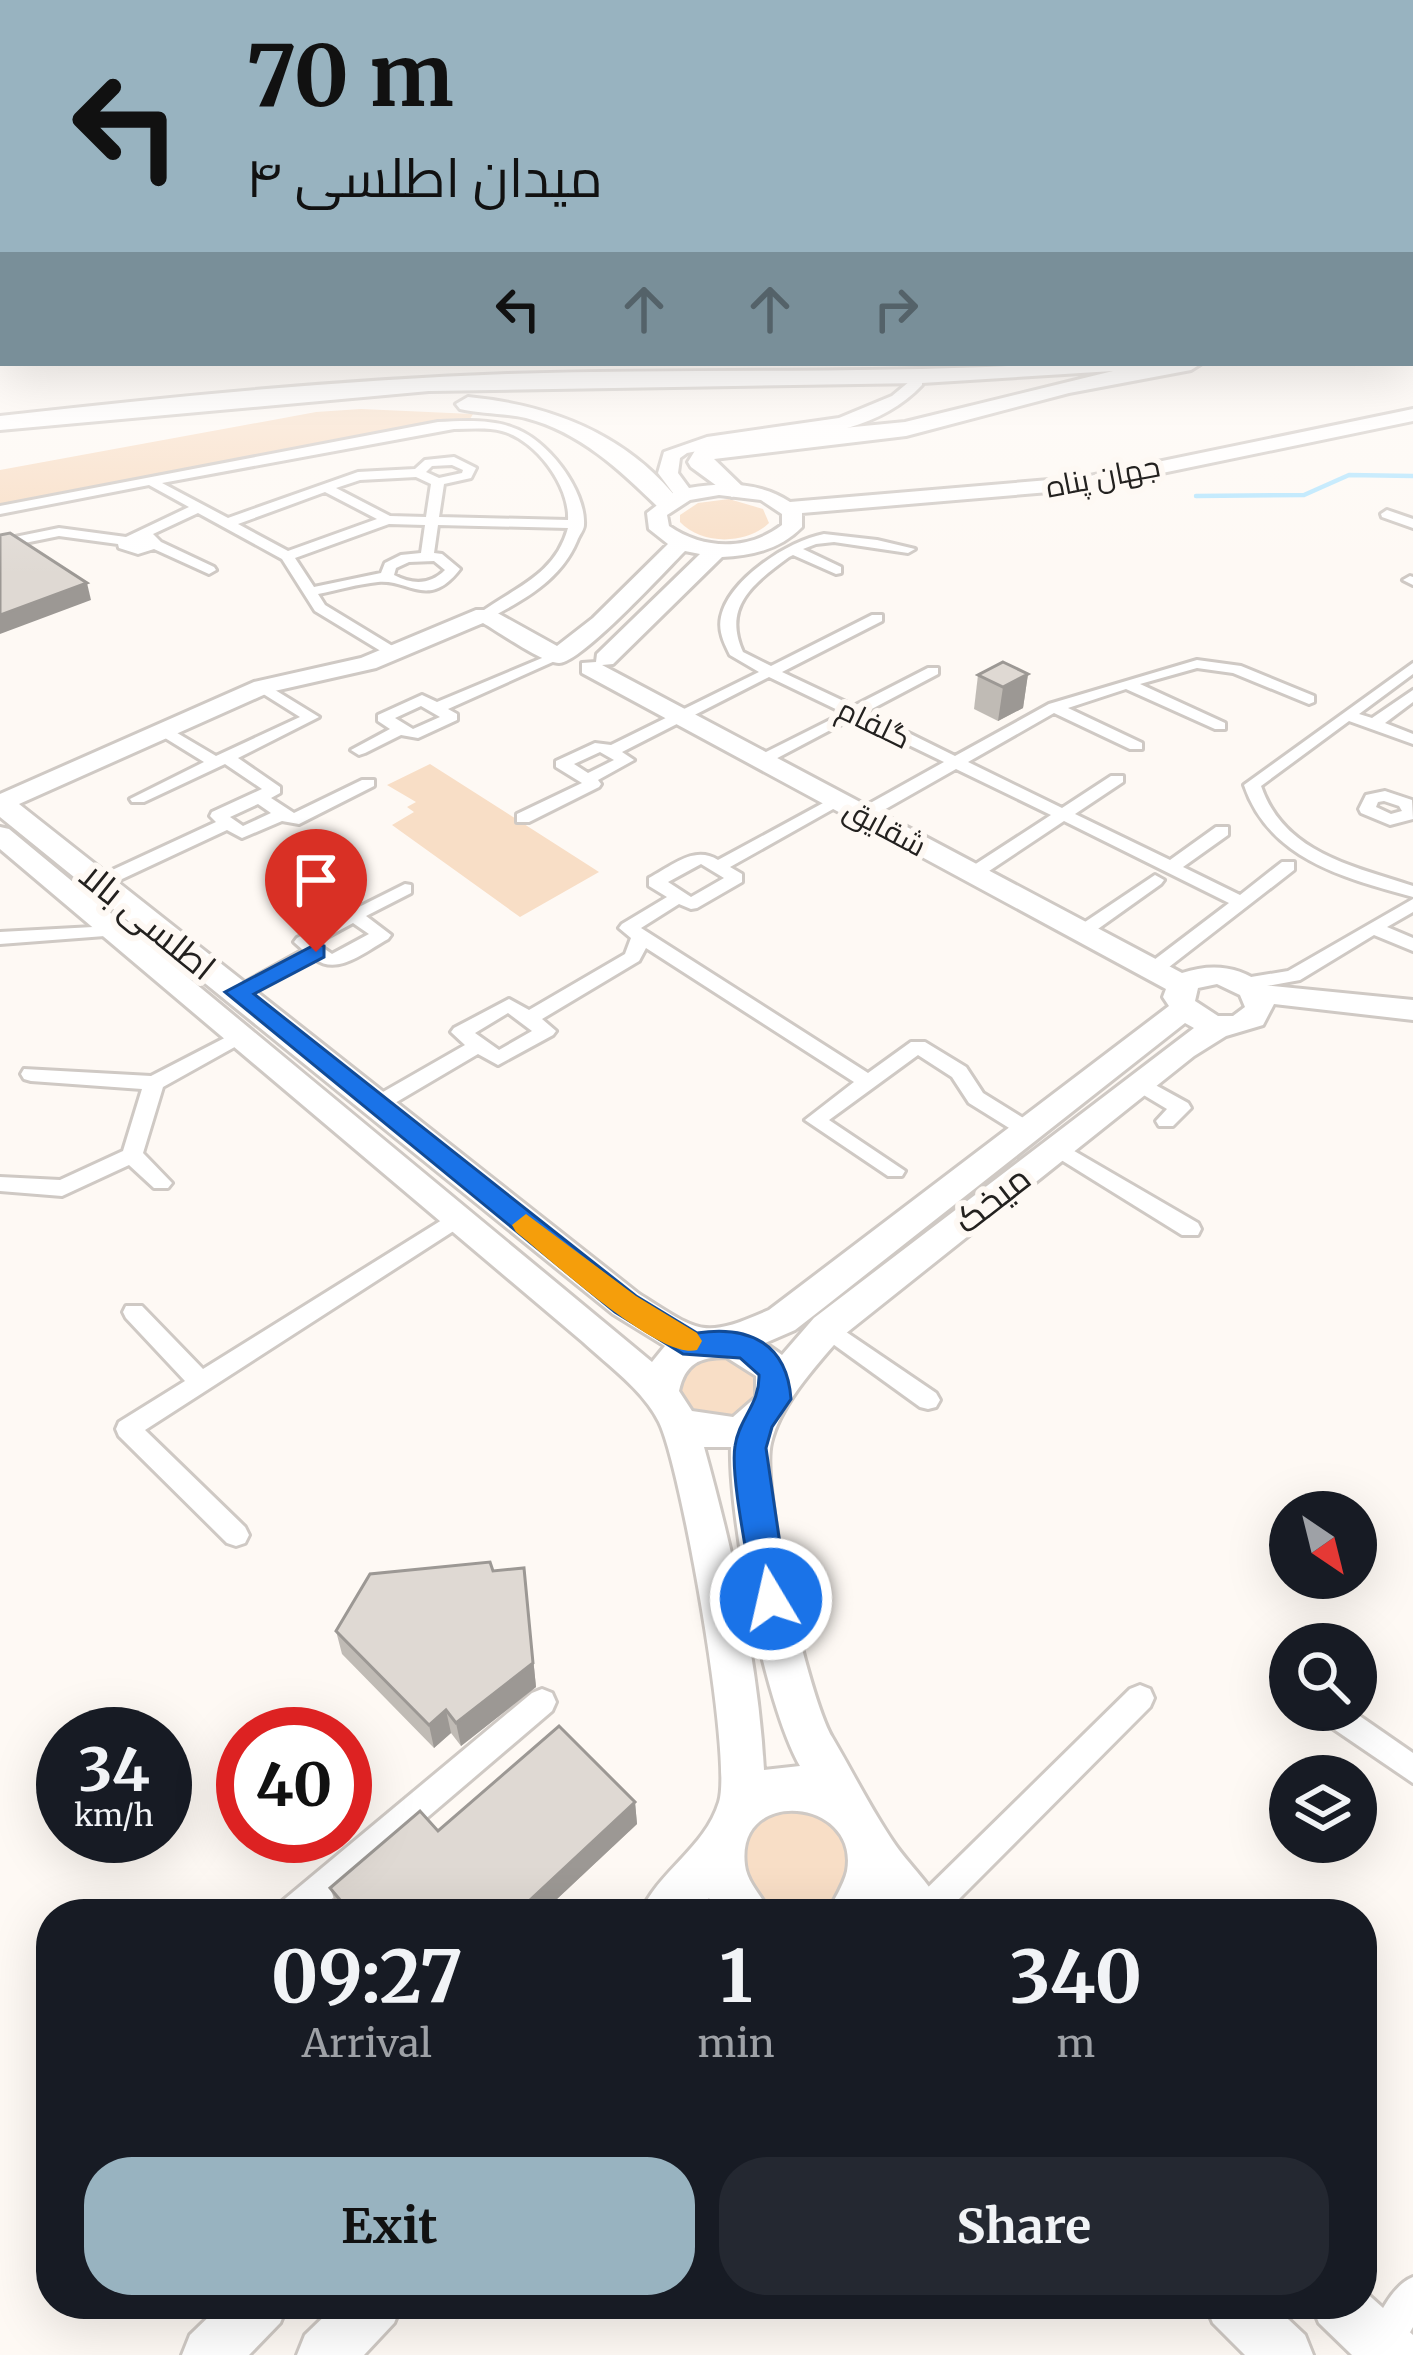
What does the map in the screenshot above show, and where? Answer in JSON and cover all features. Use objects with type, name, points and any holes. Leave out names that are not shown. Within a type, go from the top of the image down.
[{"type":"highway","points":[[0,414],[206,390],[388,376],[995,366]]},
{"type":"highway","points":[[0,427],[208,399],[392,385],[578,379],[896,379],[1086,366]]},
{"type":"highway","points":[[732,490],[709,474],[700,462],[704,454],[732,446],[906,429],[1066,387],[1175,366]]},
{"type":"highway","points":[[0,427],[226,408],[411,401],[498,406],[576,425],[676,499]]},
{"type":"street","points":[[676,499],[668,473],[671,457],[681,449],[858,418],[909,393],[914,369]]},
{"type":"street","name":"جهان پناه","points":[[791,515],[1067,486],[1413,415]]},
{"type":"street","points":[[0,510],[438,426],[506,429],[521,435],[560,472],[576,499],[578,524],[538,587],[484,615],[333,674],[262,687],[0,806]]},
{"type":"street","name":"جهان پناه","points":[[791,515],[1100,495],[1413,428]]},
{"type":"street","points":[[303,452],[322,460]]},
{"type":"street","points":[[227,524],[358,476],[418,473],[438,482],[462,478],[470,468],[445,460],[429,463],[418,473]]},
{"type":"street","points":[[340,468],[358,476]]},
{"type":"street","points":[[150,481],[286,556],[320,608],[394,653]]},
{"type":"street","points":[[427,556],[438,482]]},
{"type":"street","points":[[326,488],[388,520]]},
{"type":"street","points":[[732,490],[766,495],[791,515],[788,532],[764,544],[717,550],[681,543],[656,524],[657,513],[676,499],[732,490]]},
{"type":"street","points":[[0,544],[59,532],[129,540],[198,508]]},
{"type":"street","points":[[1387,514],[1413,524]]},
{"type":"street","points":[[286,556],[388,520],[578,524]]},
{"type":"street","points":[[792,549],[820,538],[908,549]]},
{"type":"street","points":[[129,540],[125,547],[133,550],[155,544],[209,570]]},
{"type":"street","points":[[359,750],[401,729],[412,735],[452,717],[437,708],[562,653],[601,623],[681,543]]},
{"type":"street","points":[[792,549],[836,570]]},
{"type":"street","name":"گلفام","points":[[792,549],[777,558],[730,610],[727,633],[737,655],[848,716],[1062,816],[1162,874],[1241,902]]},
{"type":"street","points":[[597,663],[717,550]]},
{"type":"street","points":[[309,592],[387,576],[397,562],[427,556],[445,560],[452,574],[418,586],[398,584],[387,576]]},
{"type":"street","points":[[484,615],[562,653]]},
{"type":"street","points":[[611,752],[877,618]]},
{"type":"street","points":[[514,630],[568,634],[601,623]]},
{"type":"street","name":"شقایق","points":[[562,653],[567,667],[597,663],[677,717],[1153,970],[1220,1026]]},
{"type":"street","points":[[862,815],[1054,707],[1176,668],[1218,665],[1309,699]]},
{"type":"street","points":[[1412,669],[1252,785],[1256,809],[1279,837],[1307,853],[1413,892]]},
{"type":"street","points":[[760,761],[933,671]]},
{"type":"street","points":[[1127,684],[1220,726]]},
{"type":"street","points":[[138,799],[311,717],[262,687]]},
{"type":"street","points":[[1374,724],[1413,695]]},
{"type":"street","points":[[1054,707],[1136,746]]},
{"type":"street","points":[[1348,715],[1413,739]]},
{"type":"street","points":[[162,730],[274,790],[218,816],[228,824],[242,833],[283,814]]},
{"type":"street","points":[[523,818],[593,784],[562,764],[602,746],[626,760],[587,779]]},
{"type":"street","points":[[980,869],[1117,779]]},
{"type":"street","points":[[259,797],[293,820],[368,783]]},
{"type":"street","points":[[718,867],[836,801]]},
{"type":"street","name":"اطلسی بالا","points":[[0,806],[626,1304],[693,1346]]},
{"type":"street","points":[[101,882],[228,824]]},
{"type":"street","points":[[1082,932],[1222,831]]},
{"type":"street","name":"اطلسی بالا","points":[[0,835],[458,1218],[669,1407]]},
{"type":"street","points":[[701,857],[736,878],[691,904],[679,897],[655,882],[701,857]]},
{"type":"street","points":[[1153,970],[1288,866]]},
{"type":"street","points":[[354,915],[382,934],[331,962],[303,942],[354,915],[405,889]]},
{"type":"street","points":[[679,897],[628,928],[868,1082]]},
{"type":"street","points":[[1220,1026],[1240,1024],[1252,998],[1413,904]]},
{"type":"street","points":[[0,938],[112,931],[142,917]]},
{"type":"street","points":[[1375,928],[1413,945]]},
{"type":"street","points":[[529,1018],[633,958],[641,937]]},
{"type":"street","points":[[237,992],[316,952]]},
{"type":"street","points":[[1183,997],[1190,979],[1217,975],[1252,998],[1413,1031]]},
{"type":"street","name":"میخک","points":[[768,1404],[827,1328],[1043,1139],[1183,997]]},
{"type":"street","points":[[1252,998],[1413,1010]]},
{"type":"street","points":[[509,1005],[529,1018],[547,1031],[498,1059],[461,1032],[509,1005]]},
{"type":"street","name":"میخک","points":[[731,1342],[782,1320],[1043,1139],[1139,1083],[1220,1026]]},
{"type":"street","points":[[31,1074],[154,1083],[242,1036]]},
{"type":"street","points":[[376,1105],[479,1045]]},
{"type":"street","points":[[895,1171],[815,1120],[918,1046],[959,1072],[976,1098],[1190,1229]]},
{"type":"street","points":[[0,1184],[62,1188],[132,1155],[154,1083]]},
{"type":"street","points":[[1139,1083],[1181,1108],[1166,1121]]},
{"type":"street","points":[[132,1155],[161,1183]]},
{"type":"street","points":[[236,1535],[128,1429],[458,1218]]},
{"type":"street","points":[[134,1312],[201,1382]]},
{"type":"street","points":[[827,1328],[928,1400]]},
{"type":"street","points":[[743,1805],[739,1711],[726,1627],[669,1407],[668,1364],[693,1346],[731,1342],[764,1358],[768,1404],[750,1448],[750,1474],[775,1619],[808,1738],[861,1830],[872,1874],[863,1899]]},
{"type":"street","points":[[669,1407],[710,1434],[727,1434],[768,1404]]},
{"type":"street","points":[[937,1899],[1140,1698]]},
{"type":"street","points":[[308,1899],[542,1702]]},
{"type":"street","points":[[1358,1731],[1413,1770]]},
{"type":"street","points":[[733,1899],[723,1876],[721,1850],[728,1826],[743,1805],[785,1786],[831,1795],[911,1899]]},
{"type":"street","points":[[677,1899],[721,1850]]},
{"type":"street","points":[[1354,2319],[1388,2350],[1413,2294]]},
{"type":"street","points":[[210,2355],[246,2319]]},
{"type":"street","points":[[326,2355],[361,2319]]},
{"type":"street","points":[[1248,2319],[1285,2355]]},
{"type":"shaded area","points":[[316,412],[473,414],[469,421],[436,422],[0,506],[0,470]]},
{"type":"shaded area","points":[[729,499],[763,509],[769,523],[749,535],[724,539],[700,535],[680,522],[680,515],[698,503]]},
{"type":"shaded area","points":[[430,764],[599,872],[520,917],[392,825],[414,812],[407,807],[416,802],[387,785]]},
{"type":"shaded area","points":[[721,1352],[756,1368],[758,1401],[737,1414],[717,1418],[698,1412],[678,1397],[683,1369]]},
{"type":"shaded area","points":[[786,1808],[808,1808],[827,1816],[842,1831],[850,1850],[847,1882],[835,1899],[759,1899],[744,1872],[744,1850],[752,1831],[767,1816]]},
{"type":"building","points":[[10,533],[87,583],[0,615],[0,535]]},
{"type":"building","points":[[1003,662],[1028,674],[1003,687],[978,675]]},
{"type":"building","points":[[490,1562],[493,1571],[524,1568],[533,1663],[456,1723],[446,1710],[429,1725],[336,1631],[370,1574]]},
{"type":"building","points":[[559,1726],[635,1802],[531,1899],[339,1899],[330,1888],[359,1863],[372,1863],[372,1852],[420,1811],[438,1831]]},
{"type":"waterway","points":[[1196,496],[1304,495],[1349,475],[1413,476]]},
{"type":"slow traffic","points":[[526,1225],[626,1304],[687,1341]]},
{"type":"route","points":[[316,952],[237,992],[626,1304],[693,1346],[718,1341],[749,1348],[774,1371],[776,1399],[758,1422],[750,1448],[771,1599]]}]
